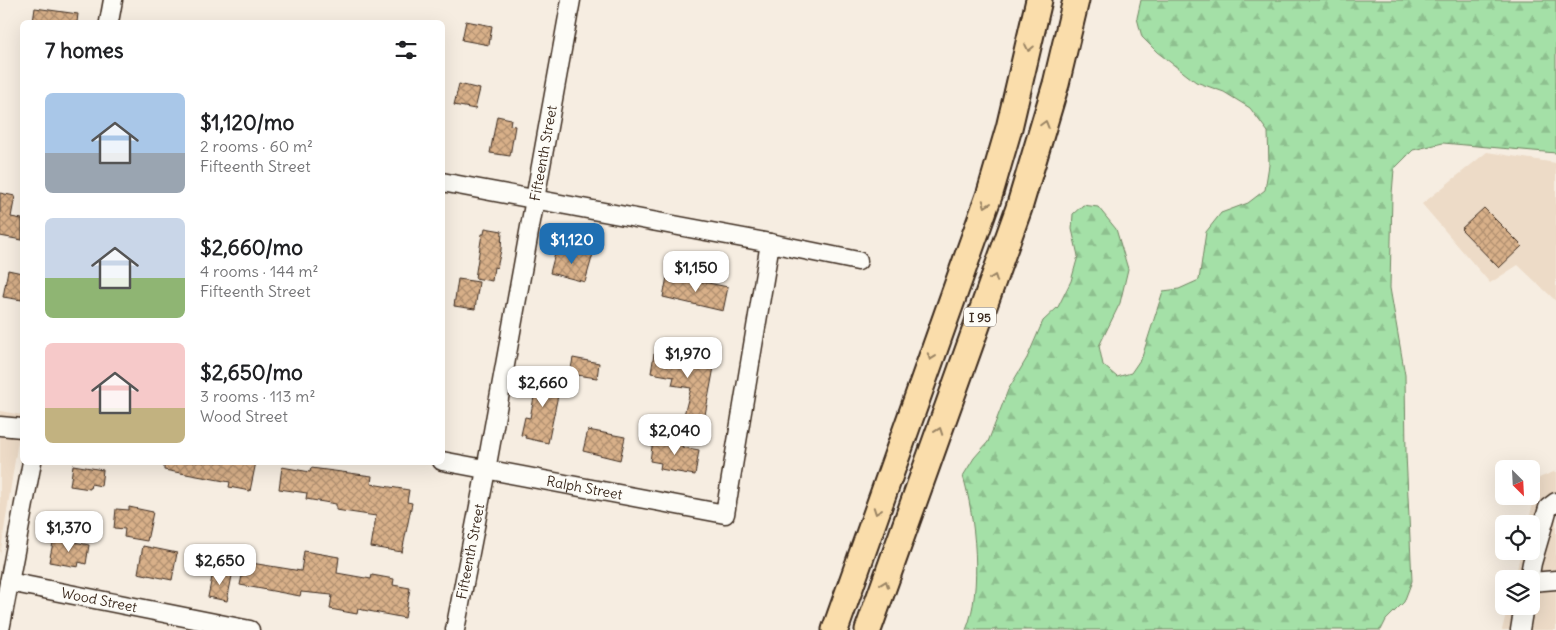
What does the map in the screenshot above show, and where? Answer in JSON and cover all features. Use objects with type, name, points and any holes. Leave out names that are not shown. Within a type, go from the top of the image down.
[{"type":"highway","name":"I 95","points":[[835,630],[990,193],[1009,128],[1039,0]]},
{"type":"highway","name":"I 95","points":[[868,630],[1019,208],[1056,84],[1076,0]]},
{"type":"street","points":[[109,20],[113,0]]},
{"type":"street","name":"Fifteenth Street","points":[[455,630],[536,199],[571,0]]},
{"type":"street","points":[[445,183],[858,261]]},
{"type":"street","name":"Ralph Street","points":[[445,462],[726,514],[770,243]]},
{"type":"street","points":[[0,426],[20,428]]},
{"type":"street","points":[[0,630],[31,465]]},
{"type":"street","points":[[1531,570],[1548,508],[1556,502]]},
{"type":"street","points":[[1540,581],[1556,580]]},
{"type":"street","name":"Wood Street","points":[[9,582],[250,630]]},
{"type":"street","points":[[1520,630],[1522,615]]},
{"type":"shaded area","points":[[1487,152],[1556,163],[1556,301],[1518,265],[1490,283],[1422,204]]},
{"type":"shaded area","points":[[0,411],[20,415],[20,428],[0,556]]},
{"type":"shaded area","points":[[1556,471],[1556,630],[1502,630],[1506,615],[1540,615],[1540,570],[1517,570],[1519,560],[1540,560],[1540,515],[1530,515],[1533,505],[1540,505],[1540,478]]},
{"type":"green space","points":[[1141,0],[1556,0],[1556,153],[1443,143],[1413,150],[1394,169],[1390,288],[1405,375],[1406,454],[1412,581],[1404,602],[1386,620],[1381,630],[966,630],[971,614],[976,575],[974,532],[963,476],[974,458],[988,442],[1008,390],[1027,358],[1043,321],[1058,307],[1071,281],[1078,256],[1072,229],[1073,214],[1083,205],[1098,207],[1116,229],[1128,269],[1120,303],[1099,346],[1103,365],[1117,377],[1131,373],[1142,357],[1163,291],[1179,289],[1199,280],[1206,232],[1221,213],[1248,203],[1265,190],[1269,165],[1268,132],[1250,108],[1224,92],[1196,82],[1157,52],[1142,37],[1137,18]]},
{"type":"building","points":[[35,8],[78,14],[77,20],[33,20]]},
{"type":"building","points":[[466,21],[492,26],[489,45],[462,40]]},
{"type":"building","points":[[459,84],[480,89],[475,109],[454,105]]},
{"type":"building","points":[[497,116],[511,119],[510,125],[515,126],[510,156],[490,153]]},
{"type":"building","points":[[0,193],[15,196],[11,217],[20,219],[20,240],[0,236]]},
{"type":"building","points":[[1484,208],[1522,246],[1499,268],[1461,229]]},
{"type":"building","points":[[485,228],[502,231],[501,250],[497,268],[494,267],[492,281],[475,278],[482,234],[484,234]]},
{"type":"building","points":[[577,249],[593,254],[585,282],[550,273],[556,250],[575,255]]},
{"type":"building","points":[[8,270],[20,273],[20,300],[3,297]]},
{"type":"building","points":[[667,277],[728,287],[723,311],[663,297]]},
{"type":"building","points":[[458,279],[479,282],[475,309],[454,306]]},
{"type":"building","points":[[678,352],[695,354],[694,358],[715,362],[704,420],[684,415],[691,388],[672,385],[674,377],[651,373],[654,354],[677,358]]},
{"type":"building","points":[[573,358],[599,363],[597,378],[570,374]]},
{"type":"building","points":[[539,371],[562,376],[548,443],[525,438],[526,436],[521,435],[525,417],[530,418]]},
{"type":"building","points":[[588,430],[625,437],[620,460],[583,451]]},
{"type":"building","points":[[667,436],[684,438],[682,447],[699,450],[695,475],[660,469],[661,463],[650,461],[653,440],[666,442]]},
{"type":"building","points":[[73,465],[103,470],[101,486],[91,484],[90,489],[70,486]]},
{"type":"building","points":[[164,465],[255,465],[250,491],[229,487],[230,482],[164,470]]},
{"type":"building","points":[[282,467],[310,472],[311,468],[372,476],[371,484],[409,490],[407,502],[412,503],[402,552],[371,547],[376,516],[336,510],[336,504],[306,499],[307,493],[279,489]]},
{"type":"building","points":[[129,507],[153,512],[147,541],[124,537],[125,529],[114,528],[116,509],[129,510]]},
{"type":"building","points":[[54,538],[89,545],[86,564],[79,562],[78,567],[49,562]]},
{"type":"building","points":[[143,546],[177,553],[172,580],[138,573]]},
{"type":"building","points":[[304,551],[339,557],[337,573],[371,579],[372,575],[394,579],[393,585],[410,588],[405,618],[358,609],[357,614],[330,609],[332,595],[301,592],[300,596],[240,585],[245,562],[301,571]]},
{"type":"building","points":[[213,572],[232,576],[227,601],[208,597]]}]
